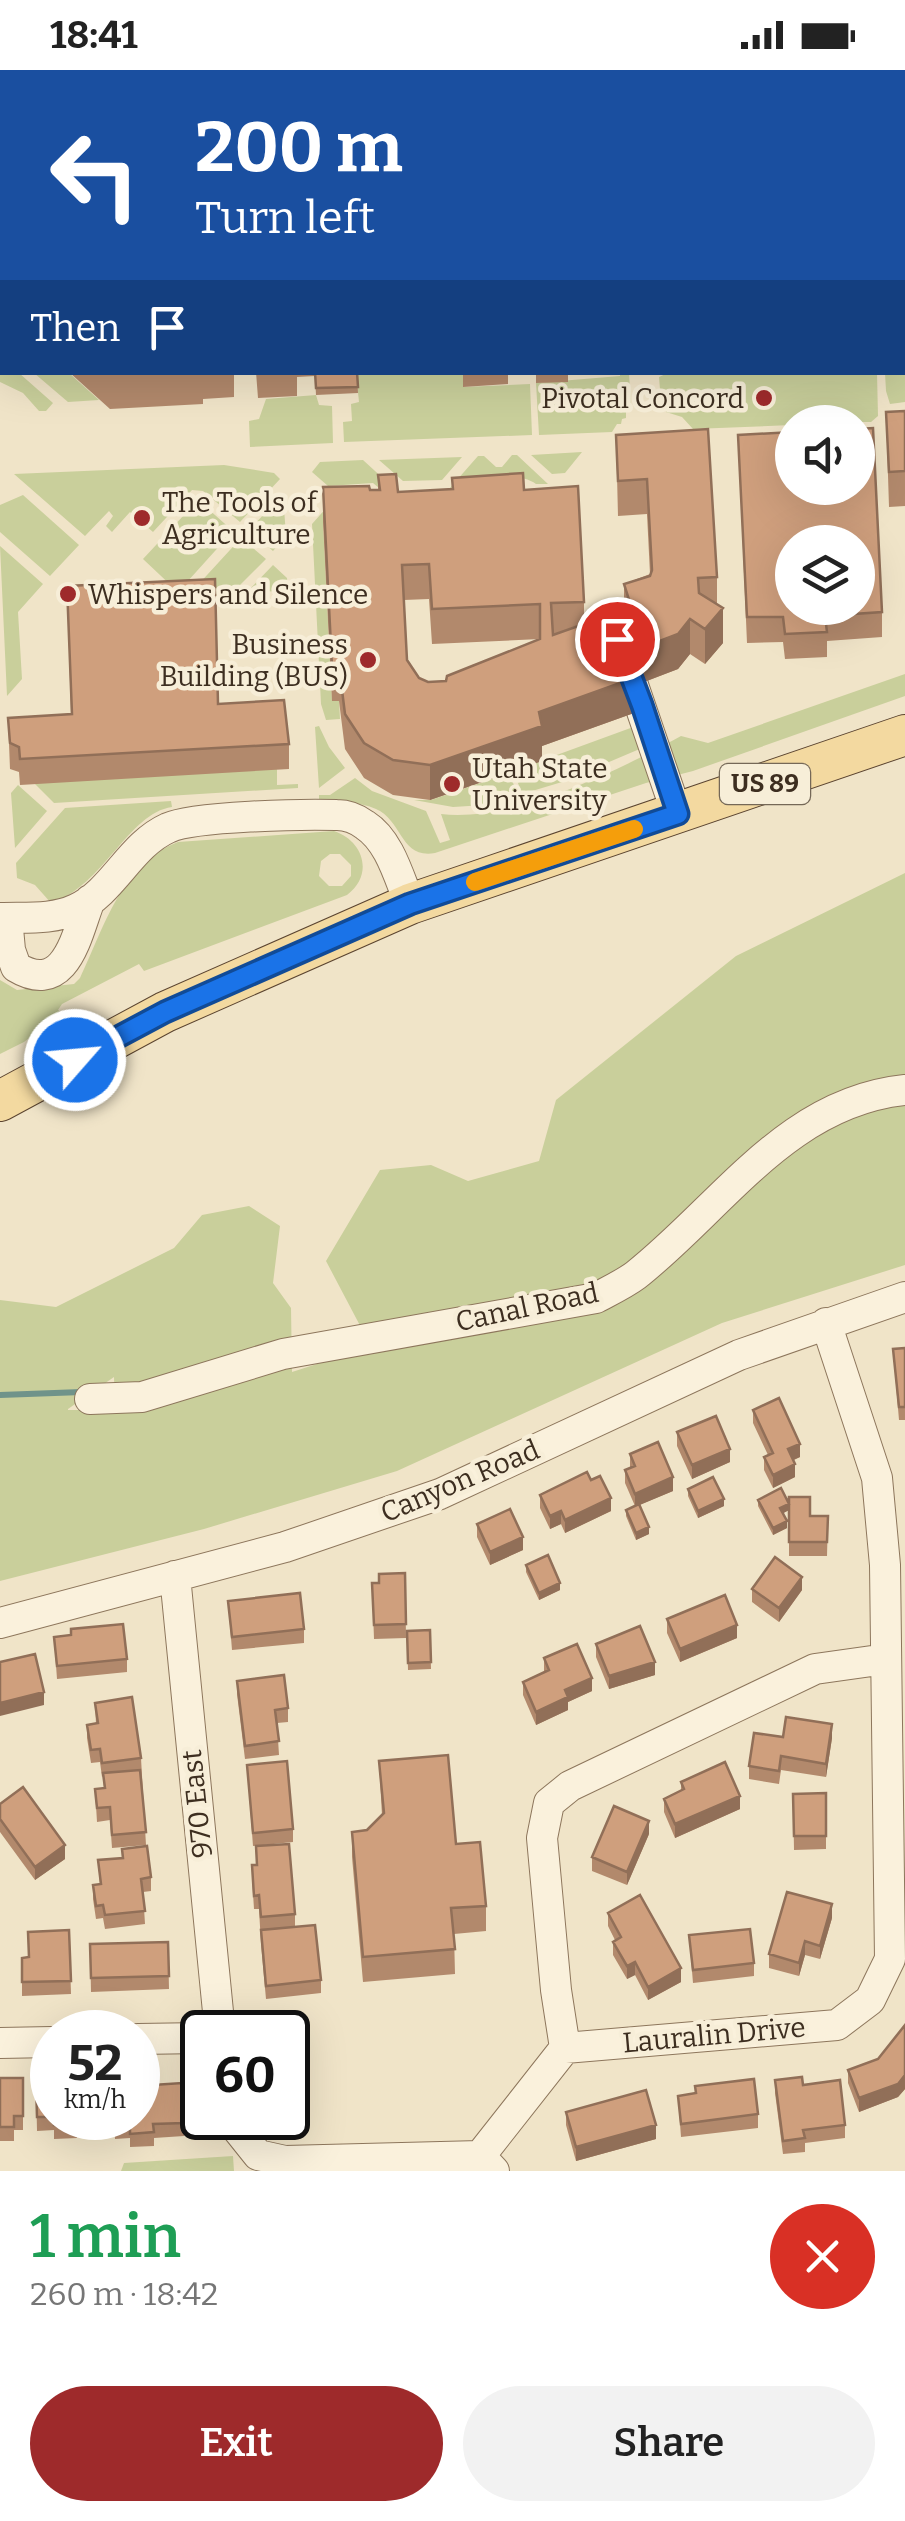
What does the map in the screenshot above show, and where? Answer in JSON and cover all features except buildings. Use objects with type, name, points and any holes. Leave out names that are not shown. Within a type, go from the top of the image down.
[{"type":"main road","name":"US 89","points":[[0,1101],[165,1012],[410,904],[905,735]]},
{"type":"street","points":[[617,639],[678,814]]},
{"type":"street","points":[[90,900],[70,958],[48,972],[25,973],[16,967],[4,918],[60,914],[90,900],[136,852],[167,828],[213,820],[341,815],[362,822],[376,833],[390,855],[410,904]]},
{"type":"street","name":"Canal Road","points":[[90,1399],[142,1397],[283,1354],[596,1298],[634,1276],[772,1147],[837,1107],[905,1090]]},
{"type":"street","name":"Canyon Road","points":[[0,1622],[285,1547],[440,1494],[739,1356],[905,1297]]},
{"type":"street","name":"Lauralin Drive","points":[[565,2048],[837,2025],[870,2000],[890,1959],[885,1565],[877,1478],[826,1324]]},
{"type":"street","name":"970 East","points":[[175,1576],[218,2010]]},
{"type":"street","points":[[246,2140],[258,2155],[285,2161],[487,2163],[565,2048],[542,1838],[549,1803],[570,1786],[814,1669],[886,1659]]},
{"type":"street","points":[[0,2044],[30,2043]]},
{"type":"green space","points":[[0,375],[21,375],[53,403],[46,411],[39,411],[23,393],[0,382]]},
{"type":"green space","points":[[36,375],[71,375],[99,400],[68,402]]},
{"type":"green space","points":[[356,375],[463,375],[464,387],[530,384],[532,435],[344,442],[343,422],[352,421],[351,404],[359,402]]},
{"type":"green space","points":[[629,375],[631,408],[626,409],[626,418],[612,432],[539,435],[536,383]]},
{"type":"green space","points":[[663,375],[877,375],[875,419],[875,405],[775,405],[775,426],[693,429],[682,417],[666,412],[666,402],[661,402],[659,377]]},
{"type":"green space","points":[[885,375],[905,375],[905,402],[890,404]]},
{"type":"green space","points":[[316,395],[319,405],[332,406],[333,443],[250,447],[249,421],[259,419],[266,399]]},
{"type":"green space","points":[[582,452],[565,473],[552,474],[531,455]]},
{"type":"green space","points":[[512,455],[517,455],[548,484],[495,475],[449,489],[478,456],[502,467]]},
{"type":"green space","points":[[462,457],[442,480],[403,481],[379,460]]},
{"type":"green space","points":[[363,460],[398,492],[384,492],[373,483],[328,486],[312,472],[320,462]]},
{"type":"green space","points":[[224,465],[274,473],[280,479],[240,522],[203,491],[192,490],[153,532],[130,512],[112,532],[106,526],[113,516],[109,511],[85,536],[14,474]]},
{"type":"green space","points":[[283,494],[286,536],[273,551],[249,530]]},
{"type":"green space","points":[[23,495],[79,545],[50,576],[0,532],[0,505]]},
{"type":"green space","points":[[198,500],[233,531],[178,592],[143,559]]},
{"type":"green space","points":[[328,506],[323,523],[332,700],[339,701],[340,719],[326,720],[321,704],[312,524]]},
{"type":"green space","points":[[241,538],[266,559],[228,597],[185,599]]},
{"type":"green space","points":[[0,546],[43,584],[18,612],[22,679],[7,696]]},
{"type":"green space","points":[[273,565],[287,578],[288,591],[247,592]]},
{"type":"green space","points":[[905,674],[905,696],[693,771],[435,853],[424,853],[408,845],[392,822],[370,806],[319,802],[319,795],[330,795],[355,778],[372,791],[426,811],[440,843],[450,840],[441,814],[469,815],[532,802],[597,778],[681,736],[708,743]]},
{"type":"green space","points":[[319,726],[345,768],[319,788],[315,727]]},
{"type":"green space","points":[[636,726],[642,748],[562,782],[485,805],[453,807],[414,800],[431,800],[509,773],[518,795],[522,793],[513,771]]},
{"type":"green space","points":[[277,769],[277,785],[298,784],[298,788],[54,803],[34,783]]},
{"type":"green space","points":[[18,785],[47,811],[15,848],[11,793]]},
{"type":"green space","points":[[171,801],[172,807],[142,822],[70,894],[51,903],[35,885],[17,878],[16,863],[65,808]]},
{"type":"green space","points":[[334,831],[352,842],[363,869],[361,878],[347,895],[144,971],[139,964],[62,1004],[58,1010],[62,1013],[24,1042],[0,1054],[0,980],[17,990],[74,984],[128,882],[158,852],[178,842]],"holes":[[[330,854],[340,854],[351,865],[351,876],[342,886],[329,886],[319,876],[321,861]]]},
{"type":"green space","points":[[905,873],[905,1265],[722,1323],[397,1471],[204,1529],[0,1581],[0,1300],[56,1307],[174,1248],[202,1215],[249,1206],[280,1226],[273,1283],[291,1308],[292,1372],[342,1356],[375,1354],[326,1261],[380,1170],[431,1165],[468,1181],[539,1161],[556,1100],[736,956]],"holes":[[[114,1377],[115,1410],[68,1410],[68,1409]]]},
{"type":"green space","points":[[233,2156],[234,2171],[121,2171],[124,2163]]},
{"type":"waterway","points":[[0,1395],[82,1392]]},
{"type":"slow traffic","points":[[475,882],[634,829]]},
{"type":"place","name":"Pivotal Concord","points":[[764,398]]},
{"type":"place","name":"The Tools of Agriculture","points":[[142,518]]},
{"type":"place","name":"Whispers and Silence","points":[[68,594]]},
{"type":"place","name":"Business Building (BUS)","points":[[368,660]]},
{"type":"place","name":"Utah State University","points":[[452,784]]},
{"type":"route","points":[[75,1060],[165,1012],[410,904],[678,814],[617,639]]}]
